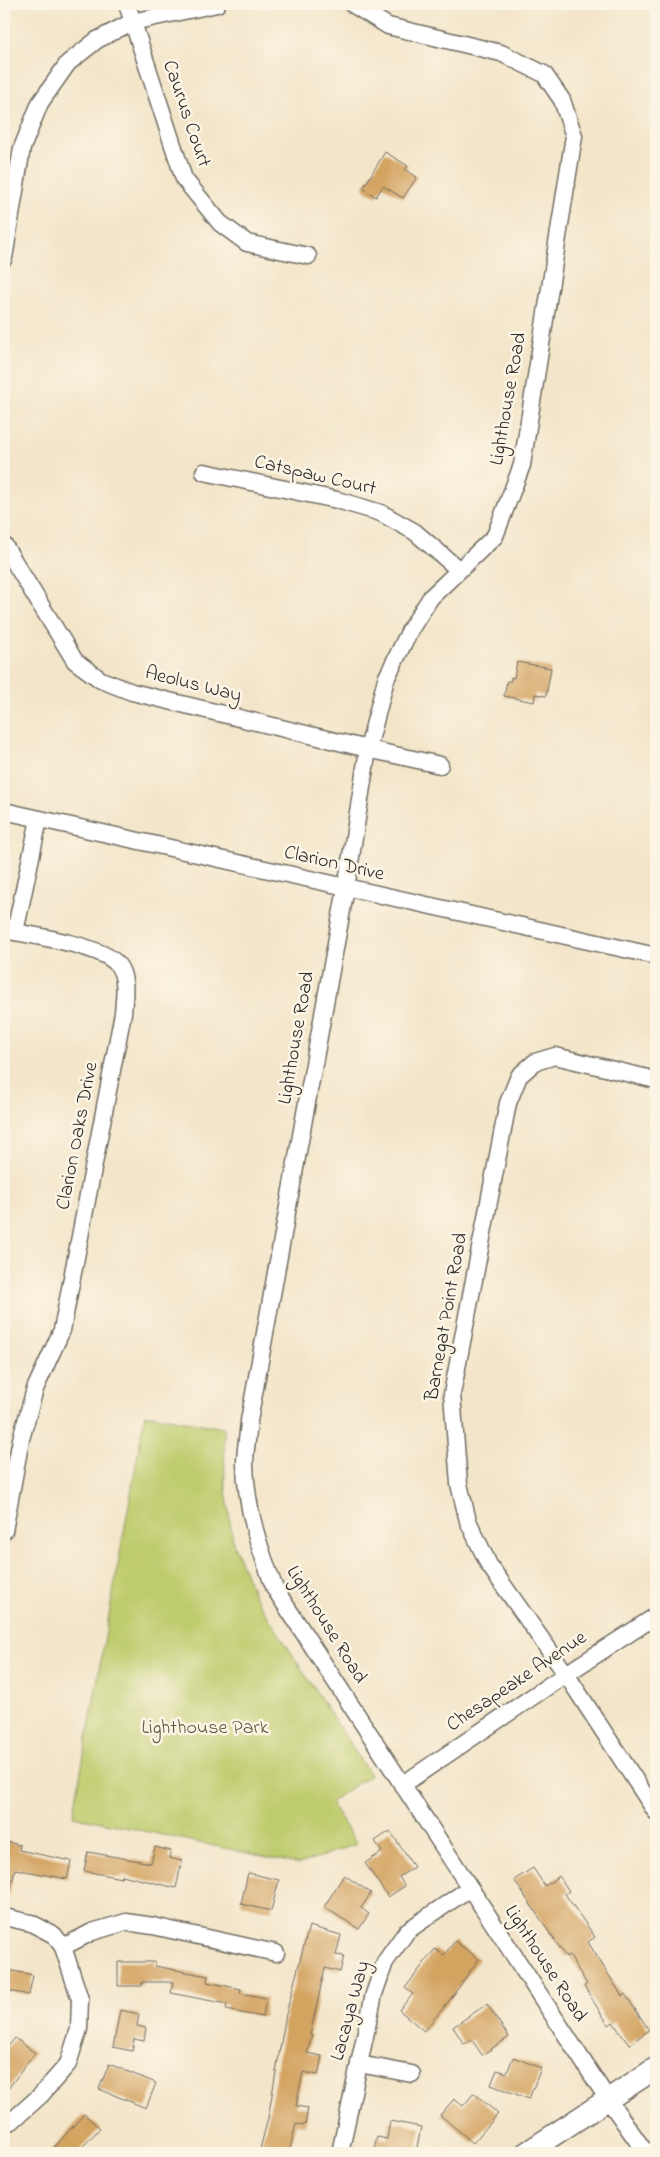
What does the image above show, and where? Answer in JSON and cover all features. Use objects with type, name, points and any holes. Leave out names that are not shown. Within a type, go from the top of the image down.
[{"type":"street","name":"Caurus Court","points":[[127,4],[184,178],[196,195],[220,224],[247,243],[308,256]]},
{"type":"street","points":[[4,258],[22,148],[40,103],[68,63],[97,40],[132,22],[217,4]]},
{"type":"street","name":"Lighthouse Road","points":[[352,4],[388,26],[501,53],[544,74],[562,100],[574,136],[522,464],[495,536],[458,569],[431,597],[410,630],[386,679],[368,749],[346,888],[249,1422],[245,1464],[249,1502],[258,1544],[275,1588],[607,2098],[643,2149],[650,2153]]},
{"type":"street","name":"Catspaw Court","points":[[204,472],[337,500],[381,513],[415,532],[458,569]]},
{"type":"street","name":"Aeolus Way","points":[[4,545],[76,661],[101,680],[132,692],[440,765]]},
{"type":"street","name":"Clarion Drive","points":[[4,811],[656,956]]},
{"type":"street","name":"Clarion Oaks Drive","points":[[4,1531],[23,1431],[35,1389],[53,1354],[62,1330],[123,1013],[125,986],[118,964],[95,950],[9,931],[38,819]]},
{"type":"street","name":"Barnegat Point Road","points":[[656,1080],[555,1056],[534,1062],[520,1076],[508,1103],[452,1394],[453,1434],[461,1493],[468,1521],[489,1565],[566,1674],[656,1812]]},
{"type":"street","name":"Chesapeake Avenue","points":[[402,1785],[566,1674],[656,1616]]},
{"type":"street","name":"Lacaya Way","points":[[340,2153],[374,1994],[385,1962],[407,1931],[470,1888]]},
{"type":"street","points":[[4,1917],[31,1923],[54,1935],[63,1947],[80,2000],[79,2029],[68,2064],[41,2095],[12,2121],[4,2124]]},
{"type":"street","points":[[63,1947],[92,1932],[126,1922],[153,1926],[276,1953]]},
{"type":"street","points":[[359,2064],[412,2074]]},
{"type":"street","points":[[526,2153],[607,2098],[656,2068]]},
{"type":"green space","name":"Lighthouse Park","points":[[145,1414],[224,1428],[225,1481],[233,1543],[254,1595],[370,1775],[330,1802],[357,1844],[299,1864],[73,1816]]},
{"type":"building","points":[[385,152],[408,166],[405,170],[417,177],[403,198],[383,186],[376,197],[363,188]]},
{"type":"building","points":[[517,662],[551,668],[546,696],[535,694],[534,702],[504,696],[507,681],[511,681],[511,677],[514,678]]},
{"type":"building","points":[[390,1831],[414,1867],[399,1877],[405,1886],[388,1897],[365,1863],[382,1852],[375,1841]]},
{"type":"building","points":[[4,1841],[20,1845],[19,1850],[71,1861],[67,1879],[15,1869],[9,1896],[4,1896]]},
{"type":"building","points":[[155,1847],[171,1851],[169,1858],[182,1861],[176,1888],[122,1875],[121,1878],[84,1871],[88,1852],[151,1863]]},
{"type":"building","points":[[533,1868],[545,1886],[559,1876],[569,1891],[565,1894],[595,1937],[588,1942],[622,1996],[625,1994],[649,2030],[629,2045],[613,2022],[609,2025],[584,1986],[587,1984],[569,1955],[566,1957],[514,1880]]},
{"type":"building","points":[[248,1873],[279,1880],[271,1911],[241,1904]]},
{"type":"building","points":[[344,1875],[371,1893],[361,1908],[369,1914],[359,1929],[324,1907]]},
{"type":"building","points":[[309,1926],[341,1935],[336,1955],[344,1956],[340,1972],[325,1968],[310,2035],[312,2035],[307,2053],[322,2056],[318,2075],[303,2072],[296,2106],[308,2108],[305,2125],[296,2124],[289,2153],[259,2153],[268,2118],[286,2014]]},
{"type":"building","points":[[455,1941],[479,1959],[449,2001],[424,2031],[399,2010],[413,1994],[405,1988],[435,1949],[444,1955]]},
{"type":"building","points":[[118,1962],[155,1962],[155,1966],[208,1976],[207,1982],[241,1989],[240,1993],[266,1998],[263,2017],[226,2010],[227,2004],[171,1993],[173,1982],[142,1982],[142,1986],[118,1986]]},
{"type":"building","points":[[4,1969],[33,1975],[29,1995],[4,1990]]},
{"type":"building","points":[[487,2004],[509,2037],[482,2055],[472,2040],[464,2044],[453,2027]]},
{"type":"building","points":[[120,2010],[139,2014],[137,2026],[146,2028],[144,2041],[134,2039],[132,2051],[113,2047]]},
{"type":"building","points":[[15,2038],[35,2053],[4,2094],[4,2052]]},
{"type":"building","points":[[513,2057],[541,2068],[529,2099],[491,2085],[497,2070],[507,2073]]},
{"type":"building","points":[[109,2064],[156,2083],[146,2108],[99,2089]]},
{"type":"building","points":[[474,2093],[498,2114],[473,2143],[440,2115],[454,2099],[463,2106]]},
{"type":"building","points":[[84,2114],[100,2128],[77,2153],[49,2153]]},
{"type":"building","points":[[390,2121],[421,2127],[416,2153],[373,2153],[377,2137],[387,2139]]}]
